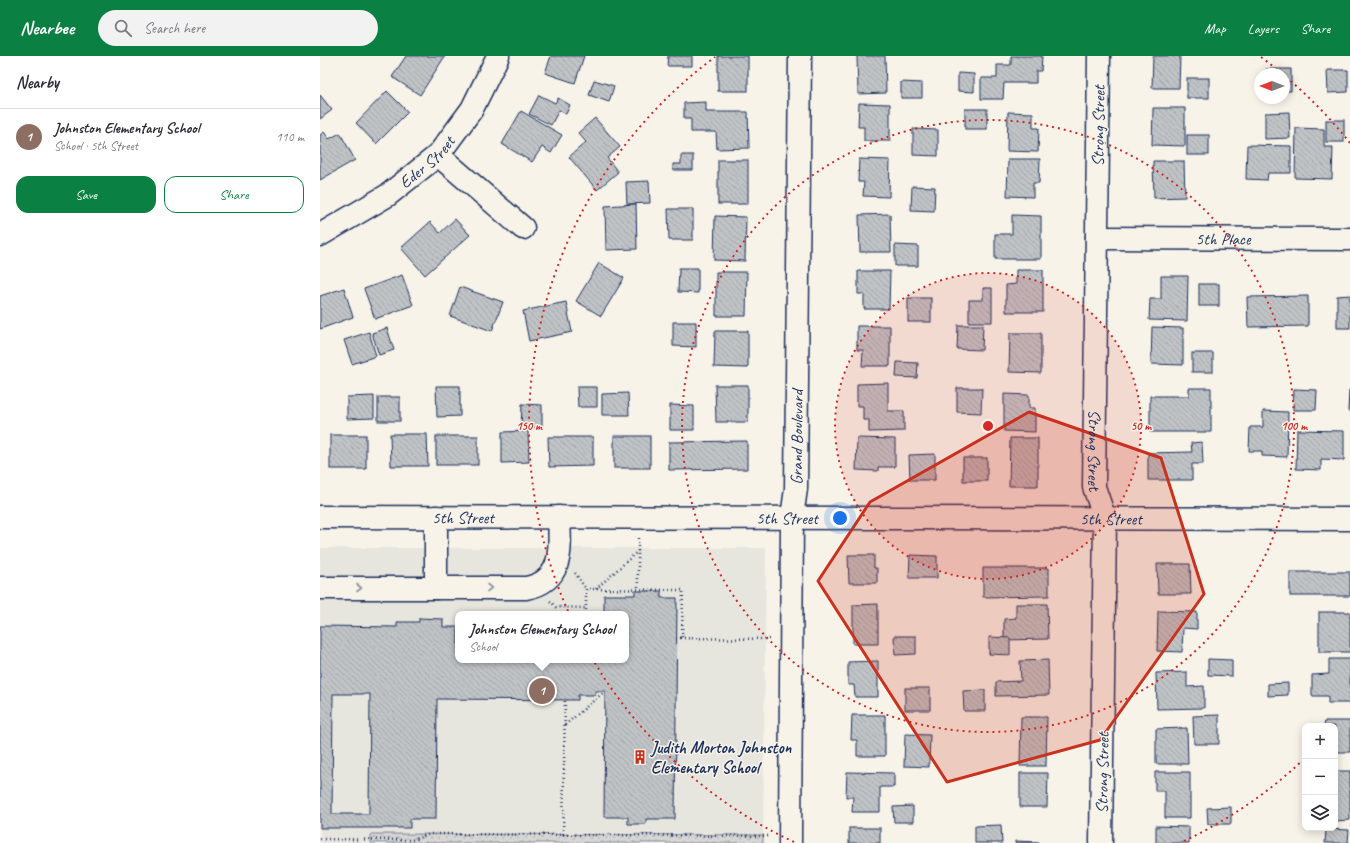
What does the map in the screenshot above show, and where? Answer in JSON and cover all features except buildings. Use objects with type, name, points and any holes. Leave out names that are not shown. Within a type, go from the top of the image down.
[{"type":"street","name":"Eder Street","points":[[320,235],[388,195],[438,155],[472,109],[498,56]]},
{"type":"street","name":"Grand Boulevard","points":[[790,839],[792,517],[796,489],[800,56]]},
{"type":"street","name":"Strong Street","points":[[1099,56],[1094,486],[1105,519],[1101,843]]},
{"type":"street","points":[[438,155],[523,228]]},
{"type":"street","name":"5th Place","points":[[1097,238],[1350,239]]},
{"type":"street","name":"5th Street","points":[[320,517],[1350,519]]},
{"type":"street","points":[[436,517],[436,588]]},
{"type":"street","points":[[320,588],[526,588],[536,586],[545,581],[557,564],[560,551],[559,517]]},
{"type":"path","points":[[638,517],[638,590]]},
{"type":"path","points":[[596,589],[638,551]]},
{"type":"path","points":[[536,586],[556,607],[586,608],[586,589],[683,590],[682,638]]},
{"type":"path","points":[[676,638],[792,639]]},
{"type":"path","points":[[565,726],[605,691]]},
{"type":"path","points":[[563,834],[565,700]]},
{"type":"path","points":[[320,839],[412,840],[430,834],[563,834],[790,839]]},
{"type":"highlighted area","points":[[1029,412],[1161,458],[1204,594],[1100,740],[947,782],[818,581],[870,502]]},
{"type":"shaded area","points":[[320,548],[766,548],[763,843],[320,843]]},
{"type":"shaded area","points":[[371,834],[763,835],[763,843],[371,843]]},
{"type":"place","name":"Johnston Elementary School","points":[[542,691]]},
{"type":"place","name":"Judith Morton Johnston Elementary School","points":[[640,757]]}]
